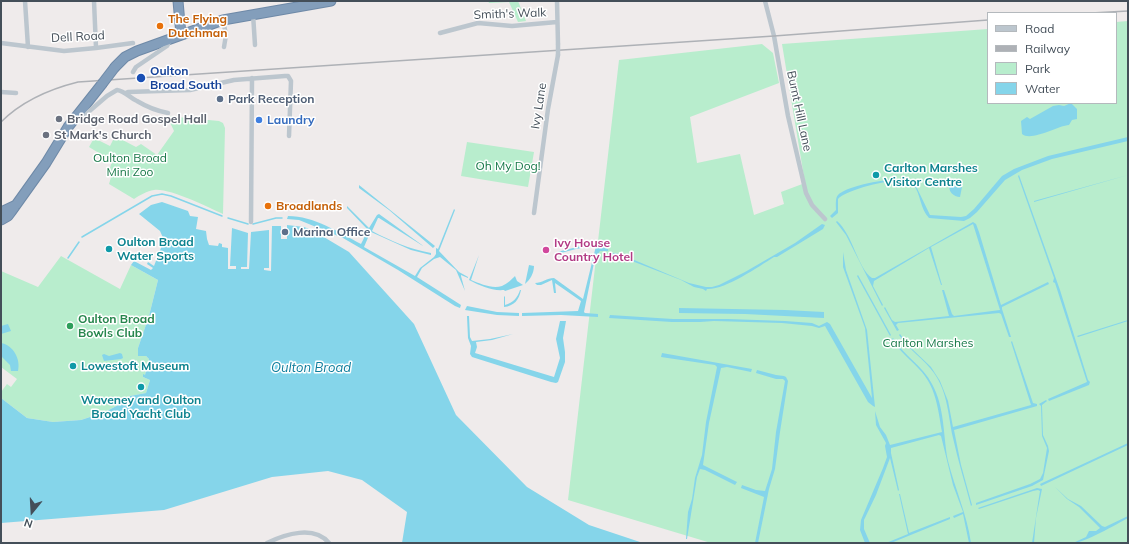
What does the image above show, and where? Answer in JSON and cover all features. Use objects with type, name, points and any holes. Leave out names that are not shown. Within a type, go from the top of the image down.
[{"type":"highway","points":[[178,1],[181,35]]},
{"type":"highway","points":[[1,220],[8,216],[46,163],[68,127],[115,67],[125,57],[137,51],[223,20],[331,1]]},
{"type":"highway","points":[[1,212],[17,204]]},
{"type":"street","points":[[25,1],[28,47]]},
{"type":"street","points":[[94,1],[96,48]]},
{"type":"street","name":"Ivy Lane","points":[[534,213],[548,109],[558,55],[557,1]]},
{"type":"street","name":"Burnt Hill Lane","points":[[765,1],[774,36],[788,116],[806,194],[812,205],[825,219]]},
{"type":"street","points":[[253,14],[255,45]]},
{"type":"street","points":[[223,20],[226,35],[224,47]]},
{"type":"street","name":"Smith's Walk","points":[[440,33],[478,23],[512,26],[557,22]]},
{"type":"street","points":[[133,72],[136,67],[167,46],[171,39]]},
{"type":"street","name":"Dell Road","points":[[1,43],[64,51],[133,42]]},
{"type":"street","points":[[126,94],[128,92],[190,90],[234,80],[286,76],[290,78],[291,81],[289,136]]},
{"type":"street","points":[[251,222],[252,78]]},
{"type":"street","points":[[68,127],[75,125],[82,116],[117,90],[122,91],[149,107],[168,114]]},
{"type":"street","points":[[1,92],[16,93]]},
{"type":"street","points":[[267,543],[291,534],[314,533],[326,539],[329,543]]},
{"type":"green space","points":[[488,1],[518,1],[526,21],[518,22],[509,2],[489,3]]},
{"type":"green space","name":"Carlton Marshes","points":[[1128,21],[1128,543],[711,543],[568,500],[619,60],[762,44],[773,53],[779,83],[690,117],[697,163],[740,154],[754,215],[784,204],[781,192],[805,183],[782,44],[987,29],[987,104],[1117,104],[1117,22]]},
{"type":"green space","name":"Oulton Broad Mini Zoo","points":[[167,116],[219,121],[223,123],[225,128],[223,214],[179,195],[161,190],[149,191],[134,199],[109,184],[112,174],[110,168],[112,161],[89,147],[94,138],[110,146],[115,136],[136,147],[141,144],[157,155],[174,131]]},
{"type":"green space","name":"Oh My Dog!","points":[[467,142],[534,152],[528,187],[461,176]]},
{"type":"green space","points":[[61,256],[120,289],[131,265],[158,280],[149,316],[138,348],[149,359],[145,375],[143,377],[150,380],[146,393],[130,396],[124,402],[105,412],[81,420],[53,422],[27,418],[1,398],[1,392],[7,384],[11,387],[17,379],[1,367],[1,271],[38,287]]},
{"type":"water","points":[[1072,104],[1077,109],[1077,119],[1072,120],[1069,125],[1038,135],[1026,136],[1022,134],[1021,121],[1027,117],[1030,119],[1053,106]]},
{"type":"water","points":[[1128,137],[1128,141],[1052,159],[1022,170],[1005,180],[977,212],[964,221],[929,218],[924,210],[916,188],[908,181],[875,184],[843,195],[838,199],[838,213],[832,218],[830,216],[836,210],[837,196],[843,191],[863,184],[899,179],[914,182],[930,215],[966,216],[974,209],[1002,176],[1014,169],[1048,156]]},
{"type":"water","points":[[1019,175],[1060,290],[1088,380],[1090,382],[1089,385],[1049,401],[1048,399],[1087,382],[1055,283],[1053,282],[1054,278],[1018,176]]},
{"type":"water","points":[[1128,175],[1034,202],[1034,201]]},
{"type":"water","points":[[950,184],[958,188],[960,186],[962,187],[960,197],[955,196],[950,191]]},
{"type":"water","points":[[359,185],[435,246],[433,248],[389,210],[359,188]]},
{"type":"water","name":"Oulton Broad","points":[[162,202],[188,211],[190,216],[198,217],[196,229],[206,231],[209,245],[218,246],[219,243],[222,244],[222,247],[228,248],[228,269],[236,269],[236,266],[230,266],[232,228],[248,233],[247,267],[241,267],[241,269],[249,269],[251,232],[269,230],[269,268],[264,268],[264,270],[271,271],[272,226],[281,226],[281,239],[287,239],[287,225],[304,227],[312,230],[349,252],[414,324],[456,415],[527,487],[589,525],[640,542],[652,543],[402,543],[407,512],[362,480],[328,471],[272,477],[164,510],[1,523],[1,398],[27,418],[53,422],[81,420],[105,412],[124,402],[130,396],[146,393],[150,380],[143,377],[143,374],[145,375],[149,359],[146,356],[138,356],[138,348],[149,316],[158,280],[131,265],[134,261],[151,270],[153,268],[147,264],[148,262],[154,266],[164,240],[160,231],[139,214],[151,205]]},
{"type":"water","points":[[347,206],[369,228],[379,214],[423,246],[379,218],[372,231],[400,244],[431,253],[431,255],[411,250],[371,232],[370,233],[364,247],[415,276],[420,268],[436,254],[436,248],[438,249],[454,209],[455,210],[439,251],[459,272],[468,277],[461,275],[465,291],[456,270],[440,257],[434,259],[422,268],[417,277],[461,305],[460,308],[343,238],[299,220],[287,219],[288,216],[298,217],[316,222],[361,244],[368,230],[347,208]]},
{"type":"water","points":[[837,221],[843,227],[867,274],[872,278],[875,278],[973,222],[976,224],[979,232],[1001,305],[1048,282],[1049,284],[1002,307],[1011,337],[1009,337],[1001,314],[999,313],[898,323],[896,325],[899,330],[897,331],[884,308],[885,307],[892,320],[895,322],[949,316],[942,290],[944,290],[954,316],[1000,310],[973,224],[931,247],[942,285],[929,248],[874,281],[873,286],[883,305],[882,306],[846,235],[836,222]]},
{"type":"water","points":[[822,224],[825,225],[823,229],[777,257],[774,257],[732,282],[723,286],[707,289],[706,291],[619,256],[612,255],[612,253],[620,254],[689,283],[712,287],[745,272],[795,243]]},
{"type":"water","points":[[597,242],[600,246],[608,249],[608,251],[600,251],[595,258],[584,312],[598,314],[598,317],[561,315],[522,316],[522,313],[578,311],[581,301],[555,283],[556,293],[554,293],[552,280],[541,285],[537,285],[535,283],[554,278],[583,299],[596,246],[557,254],[557,252]]},
{"type":"water","points":[[843,252],[846,270],[867,330],[875,407],[868,402],[825,326],[819,328],[782,323],[714,321],[672,322],[609,318],[610,315],[673,319],[785,321],[812,323],[819,326],[827,322],[830,324],[872,398],[865,328],[843,267]]},
{"type":"water","points":[[479,255],[471,280],[486,286],[498,287],[506,284],[515,276],[517,281],[523,285],[505,291],[486,288],[469,280]]},
{"type":"water","points":[[529,265],[534,266],[533,271],[525,284]]},
{"type":"water","points":[[858,275],[891,335],[890,336],[857,276]]},
{"type":"water","points":[[520,290],[519,297],[516,302],[504,307],[504,297],[505,296],[505,305],[515,299]]},
{"type":"water","points":[[467,306],[497,312],[519,313],[519,316],[497,315],[465,310]]},
{"type":"water","points":[[679,308],[824,312],[824,318],[745,314],[679,313]]},
{"type":"water","points":[[467,316],[469,316],[470,337],[472,341],[513,334],[492,340],[476,342],[477,347],[475,353],[554,377],[560,358],[556,339],[560,321],[566,321],[563,338],[565,362],[558,382],[551,382],[472,357],[470,354],[471,346],[468,338]]},
{"type":"water","points":[[1128,320],[1078,337],[1077,336]]},
{"type":"water","points":[[8,324],[11,331],[1,334],[1,326]]},
{"type":"water","points":[[900,334],[909,346],[931,367],[940,381],[948,401],[953,427],[1031,405],[1011,342],[1012,341],[1033,403],[1037,404],[1037,406],[954,430],[971,506],[955,447],[947,404],[942,388],[934,373],[903,340],[899,335]]},
{"type":"water","points":[[893,338],[902,350],[924,372],[936,393],[943,422],[948,461],[967,522],[971,543],[969,543],[963,514],[954,518],[953,516],[963,512],[953,485],[941,436],[939,435],[891,448],[899,490],[898,491],[890,458],[876,495],[864,520],[864,529],[870,543],[865,543],[860,530],[861,520],[887,457],[885,446],[886,443],[876,425],[875,411],[880,427],[886,435],[890,445],[942,432],[933,390],[925,376],[898,348],[892,339]]},
{"type":"water","points":[[1,343],[5,344],[15,353],[19,366],[18,371],[11,371],[10,365],[1,356]]},
{"type":"water","points":[[120,353],[122,354],[123,358],[104,361],[102,355],[104,354],[109,356]]},
{"type":"water","points":[[662,353],[752,369],[751,372],[727,367],[721,368],[709,423],[703,465],[737,482],[735,485],[700,469],[697,477],[687,539],[688,512],[692,499],[695,478],[702,455],[706,422],[717,367],[715,365],[661,357]]},
{"type":"water","points":[[757,370],[784,376],[788,381],[775,469],[769,489],[758,543],[755,543],[764,497],[741,488],[742,485],[756,490],[765,491],[772,469],[776,432],[785,381],[783,379],[776,379],[756,373]]},
{"type":"water","points":[[1046,400],[1047,401],[1042,405],[1043,435],[1049,451],[1043,480],[1032,486],[976,505],[976,503],[1040,479],[1043,473],[1047,448],[1042,436],[1041,406],[1039,404]]},
{"type":"water","points":[[1128,443],[1128,445],[1041,486],[1040,484]]},
{"type":"water","points":[[1055,487],[1068,499],[1081,506],[1102,526],[1105,527],[1128,516],[1128,518],[1092,537],[1073,543],[1086,537],[1089,531],[1096,531],[1100,528],[1079,507],[1067,499]]},
{"type":"water","points":[[1037,488],[1042,489],[1036,518],[1034,543],[1032,543],[1040,491],[1033,491],[979,509],[978,508]]},
{"type":"water","points":[[899,494],[909,533],[950,517],[950,519],[891,543],[886,543],[908,534]]},
{"type":"waterway","points":[[82,237],[152,196],[162,194],[171,196],[222,216]]},
{"type":"waterway","points":[[228,218],[248,224]]},
{"type":"waterway","points":[[253,224],[276,218],[282,218]]},
{"type":"waterway","points":[[68,258],[79,242]]},
{"type":"railway","points":[[1110,12],[1128,11]]},
{"type":"railway","points":[[1,122],[27,102],[57,88],[78,82],[774,36],[987,20]]},
{"type":"place","name":"The Flying Dutchman","points":[[160,26]]},
{"type":"place","name":"Oulton Broad South","points":[[141,78]]},
{"type":"place","name":"Park Reception","points":[[220,99]]},
{"type":"place","name":"Bridge Road Gospel Hall","points":[[59,119]]},
{"type":"place","name":"Laundry","points":[[259,120]]},
{"type":"place","name":"St Mark's Church","points":[[46,135]]},
{"type":"place","name":"Carlton Marshes Visitor Centre","points":[[876,175]]},
{"type":"place","name":"Broadlands","points":[[268,206]]},
{"type":"place","name":"Marina Office","points":[[285,232]]},
{"type":"place","name":"Oulton Broad Water Sports","points":[[109,249]]},
{"type":"place","name":"Ivy House Country Hotel","points":[[546,250]]},
{"type":"place","name":"Oulton Broad Bowls Club","points":[[70,326]]},
{"type":"place","name":"Lowestoft Museum","points":[[73,366]]},
{"type":"place","name":"Waveney and Oulton Broad Yacht Club","points":[[141,387]]}]
